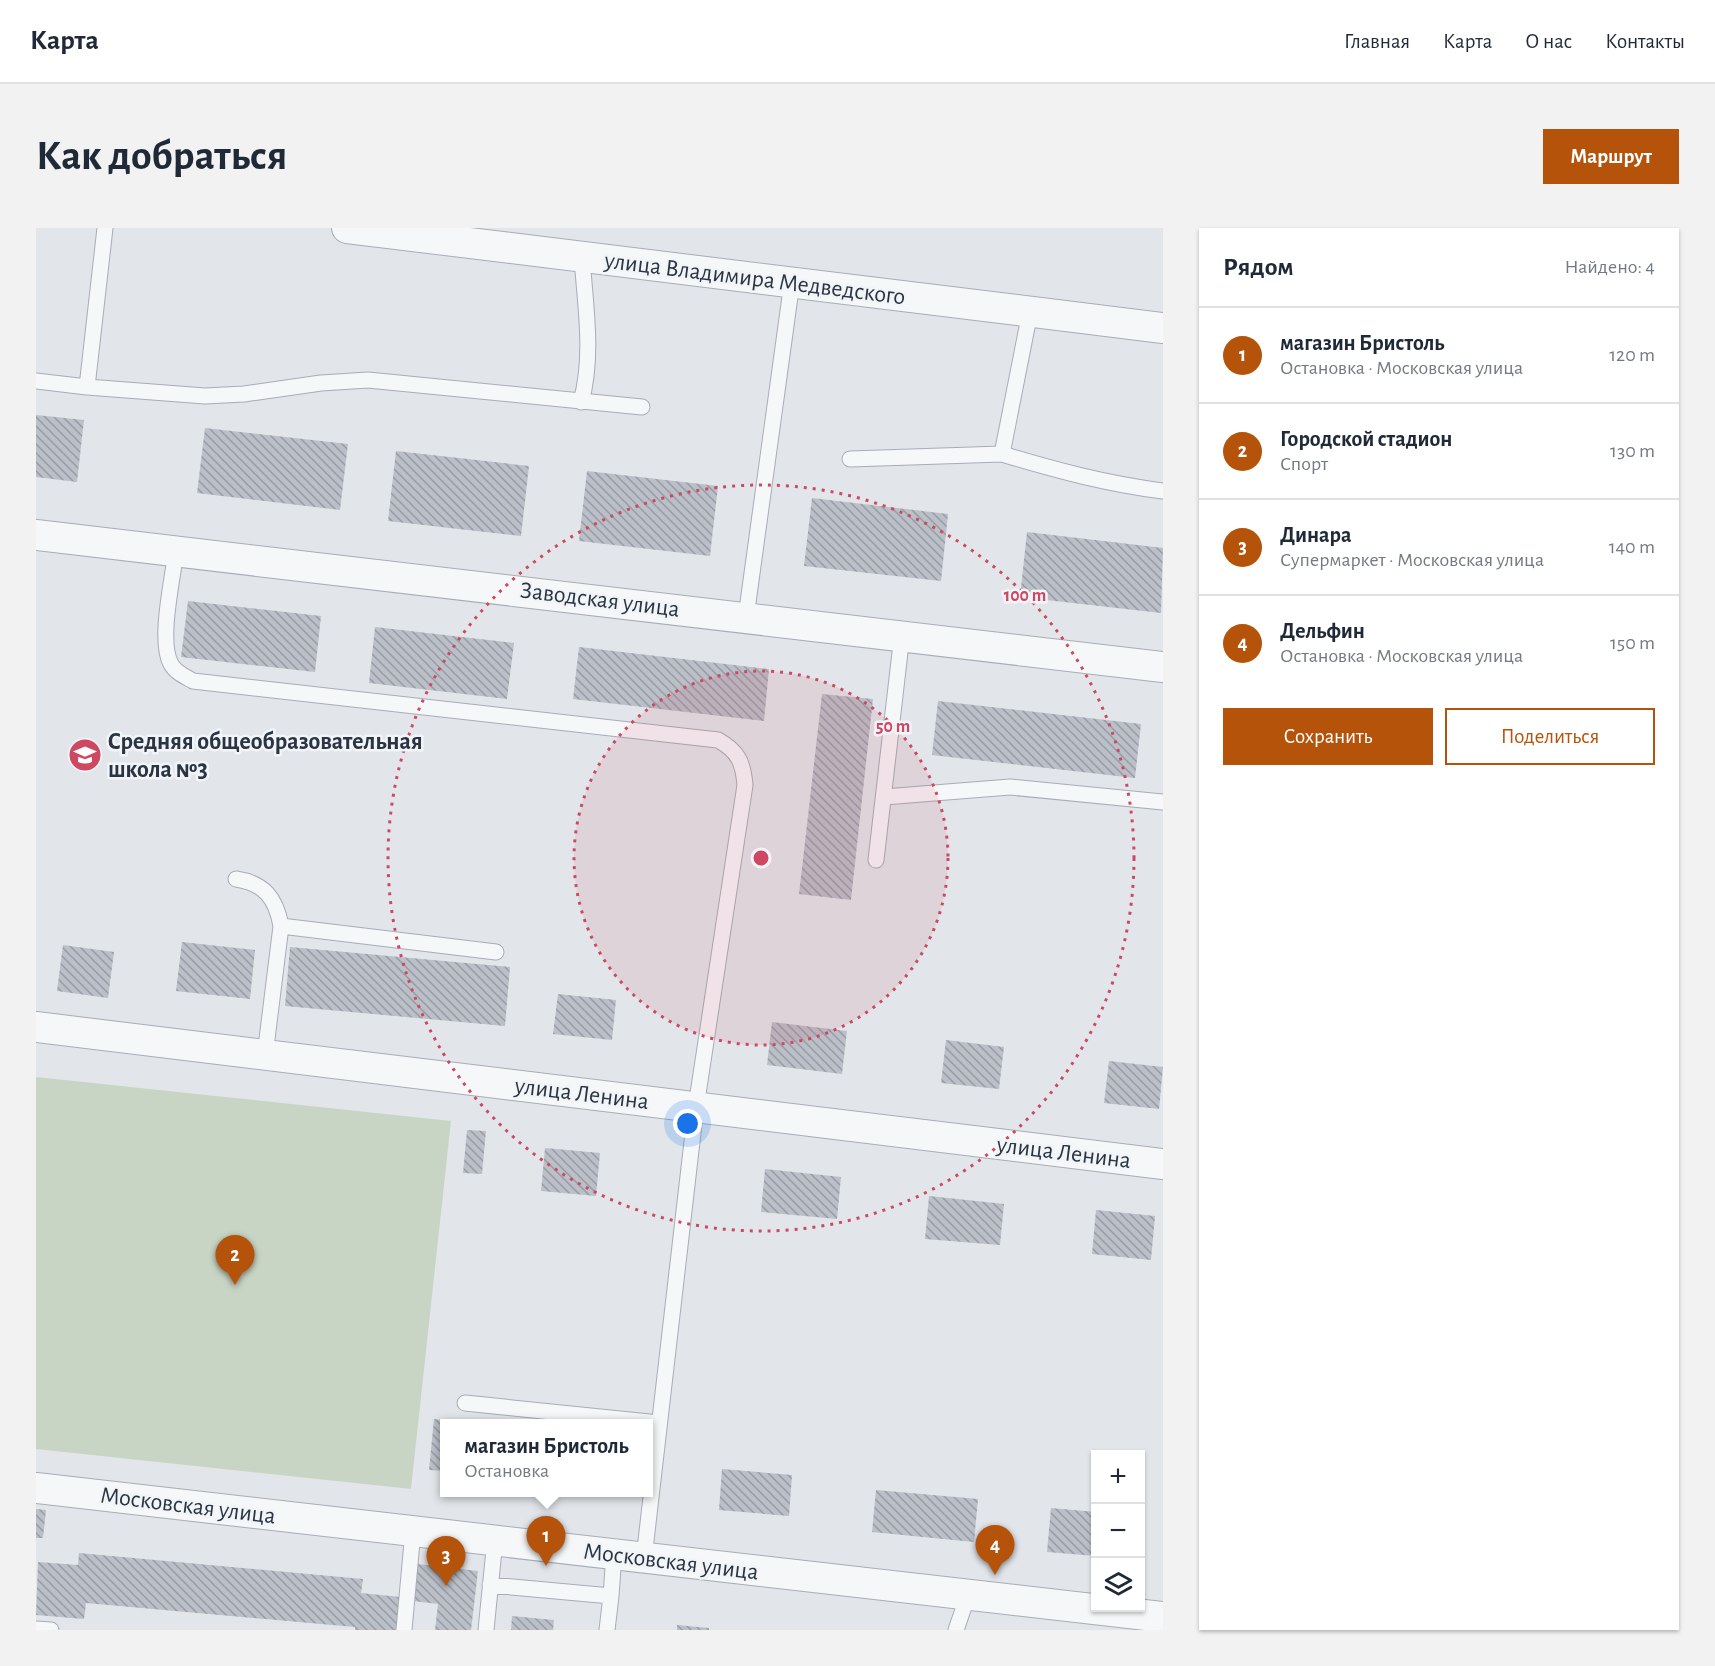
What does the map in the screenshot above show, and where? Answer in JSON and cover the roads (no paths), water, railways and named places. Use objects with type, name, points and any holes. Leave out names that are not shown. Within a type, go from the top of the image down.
[{"type":"street","name":"улица Владимира Медведского","points":[[347,228],[1163,328]]},
{"type":"street","name":"Заводская улица","points":[[36,535],[1163,667]]},
{"type":"street","name":"улица Ленина","points":[[36,1027],[1163,1164]]},
{"type":"street","name":"Московская улица","points":[[36,1488],[1163,1617]]},
{"type":"lane","points":[[87,387],[105,228]]},
{"type":"lane","points":[[581,402],[587,377],[588,354],[582,257]]},
{"type":"lane","points":[[746,617],[792,282]]},
{"type":"lane","points":[[1002,454],[1030,312]]},
{"type":"lane","points":[[36,381],[205,396],[244,394],[321,382],[368,380],[642,407]]},
{"type":"lane","points":[[850,459],[1002,454],[1066,474],[1163,491]]},
{"type":"lane","points":[[176,551],[165,645],[176,672],[193,681],[718,740],[733,748],[743,763],[745,784],[696,1107],[653,1477]]},
{"type":"lane","points":[[876,860],[902,635]]},
{"type":"lane","points":[[884,796],[1018,787],[1163,802]]},
{"type":"lane","points":[[236,879],[255,884],[271,896],[278,909],[280,926],[265,1055]]},
{"type":"lane","points":[[280,926],[496,952]]},
{"type":"lane","points":[[465,1403],[620,1419]]},
{"type":"lane","points":[[653,1422],[659,1423]]},
{"type":"lane","points":[[644,1558],[651,1497]]},
{"type":"lane","points":[[404,1630],[413,1531]]},
{"type":"lane","points":[[486,1630],[495,1540]]},
{"type":"lane","points":[[607,1630],[614,1554]]},
{"type":"lane","points":[[490,1585],[611,1596]]},
{"type":"lane","points":[[956,1630],[968,1595]]},
{"type":"lane","points":[[36,1629],[51,1630]]},
{"type":"place","name":"Cредняя общеобразовательная школа №3","points":[[85,755]]},
{"type":"place","name":"Городской стадион","points":[[235,1285]]},
{"type":"place","name":"магазин Бристоль","points":[[546,1566]]},
{"type":"place","name":"Дельфин","points":[[995,1575]]},
{"type":"place","name":"Динара","points":[[446,1586]]}]
